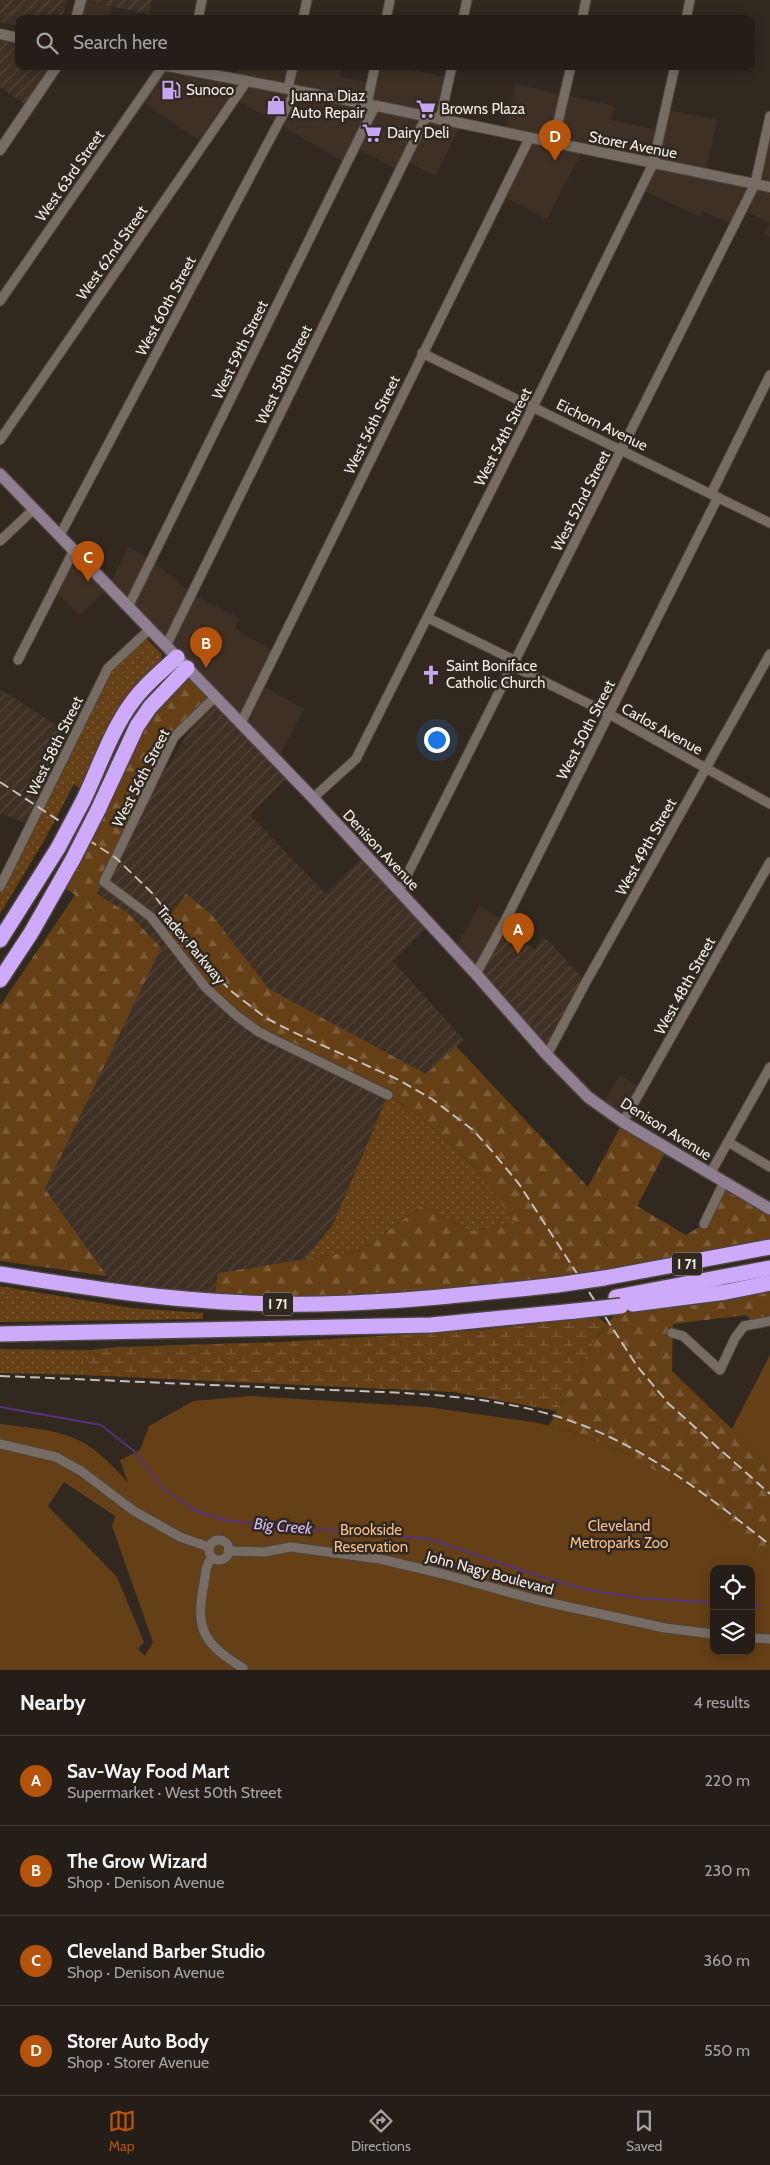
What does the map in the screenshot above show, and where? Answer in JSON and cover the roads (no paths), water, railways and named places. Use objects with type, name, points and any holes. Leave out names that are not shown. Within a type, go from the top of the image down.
[{"type":"highway","points":[[0,940],[58,848],[129,707],[143,688],[182,662]]},
{"type":"highway","points":[[0,980],[31,933],[73,859],[137,726],[182,662]]},
{"type":"highway","points":[[684,1265],[770,1241]]},
{"type":"highway","name":"I 71","points":[[0,1274],[120,1293],[249,1303],[353,1302],[557,1285],[684,1265],[770,1247]]},
{"type":"highway","name":"I 71","points":[[0,1334],[445,1324],[618,1301],[770,1268]]},
{"type":"highway","points":[[618,1301],[726,1292],[770,1283]]},
{"type":"main road","name":"Denison Avenue","points":[[0,474],[313,798],[476,974],[547,1055],[588,1096],[624,1122],[770,1209]]},
{"type":"street","points":[[77,15],[80,0]]},
{"type":"street","points":[[199,15],[202,0]]},
{"type":"street","points":[[304,15],[307,0]]},
{"type":"street","points":[[387,15],[390,0]]},
{"type":"street","points":[[464,15],[467,0]]},
{"type":"street","points":[[583,15],[586,0]]},
{"type":"street","points":[[687,15],[690,0]]},
{"type":"street","points":[[0,34],[15,37]]},
{"type":"street","points":[[0,150],[54,70]]},
{"type":"street","name":"West 63rd Street","points":[[0,301],[160,70]]},
{"type":"street","name":"Storer Avenue","points":[[196,70],[770,187]]},
{"type":"street","name":"West 60th Street","points":[[60,535],[292,89],[293,70]]},
{"type":"street","name":"West 59th Street","points":[[128,606],[371,105],[375,70]]},
{"type":"street","points":[[440,120],[451,70]]},
{"type":"street","points":[[553,144],[570,70]]},
{"type":"street","name":"West 54th Street","points":[[313,798],[356,759],[534,406],[653,164],[674,70]]},
{"type":"street","name":"West 62nd Street","points":[[0,440],[248,81]]},
{"type":"street","name":"West 52nd Street","points":[[399,891],[515,664],[755,184],[770,116]]},
{"type":"street","name":"West 58th Street","points":[[166,646],[426,117]]},
{"type":"street","name":"West 56th Street","points":[[241,723],[422,352],[529,139]]},
{"type":"street","name":"Eichorn Avenue","points":[[422,352],[770,523]]},
{"type":"street","name":"West 50th Street","points":[[476,974],[609,714],[770,375]]},
{"type":"street","points":[[0,541],[34,509]]},
{"type":"street","points":[[18,660],[74,550]]},
{"type":"street","name":"Carlos Avenue","points":[[428,618],[609,714],[770,804]]},
{"type":"street","name":"West 58th Street","points":[[0,887],[108,668],[150,630]]},
{"type":"street","name":"West 49th Street","points":[[547,1055],[770,654]]},
{"type":"street","name":"West 56th Street","points":[[104,882],[174,737],[215,697]]},
{"type":"street","name":"West 48th Street","points":[[624,1122],[770,862]]},
{"type":"street","name":"Tradex Parkway","points":[[104,882],[152,917],[206,988],[237,1016],[272,1039],[388,1095]]},
{"type":"street","points":[[710,1174],[770,1066]]},
{"type":"street","points":[[728,1142],[770,1167]]},
{"type":"street","points":[[704,1224],[724,1182]]},
{"type":"street","points":[[672,1333],[682,1336],[720,1370],[744,1326],[770,1321]]},
{"type":"street","name":"John Nagy Boulevard","points":[[0,1444],[56,1457],[81,1471],[134,1511],[180,1537],[209,1547],[216,1541],[222,1541],[227,1545],[226,1557],[221,1560],[212,1558]]},
{"type":"street","points":[[209,1547],[209,1553],[212,1558],[205,1570],[200,1604],[200,1622],[209,1642],[224,1656],[243,1668]]},
{"type":"street","name":"John Nagy Boulevard","points":[[228,1551],[264,1552],[291,1547],[380,1559],[537,1600],[665,1628],[710,1634]]},
{"type":"street","points":[[755,1638],[770,1639]]},
{"type":"waterway","name":"Big Creek","points":[[0,1407],[101,1425],[134,1451],[165,1490],[194,1510],[228,1521],[429,1539],[539,1576],[588,1590],[641,1598],[710,1603]]},
{"type":"railway","points":[[0,782],[116,858],[153,894],[210,969],[231,991],[266,1018],[399,1080],[432,1099],[473,1130],[519,1184],[637,1366],[669,1404],[770,1494]]},
{"type":"railway","points":[[0,1376],[403,1393],[467,1398],[529,1409],[559,1417],[588,1428],[617,1440],[644,1455],[696,1489],[770,1545]]},
{"type":"place","name":"Sunoco","points":[[171,90]]},
{"type":"place","name":"Juanna Diaz Auto Repair","points":[[276,105]]},
{"type":"place","name":"Browns Plaza","points":[[426,109]]},
{"type":"place","name":"Dairy Deli","points":[[372,133]]},
{"type":"place","name":"Storer Auto Body","points":[[555,161]]},
{"type":"place","name":"Cleveland Barber Studio","points":[[88,582]]},
{"type":"place","name":"The Grow Wizard","points":[[206,668]]},
{"type":"place","name":"Saint Boniface Catholic Church","points":[[431,675]]},
{"type":"place","name":"Sav-Way Food Mart","points":[[518,954]]},
{"type":"park label","name":"Cleveland Metroparks Zoo","points":[[619,1534]]},
{"type":"park label","name":"Brookside Reservation","points":[[371,1538]]}]
